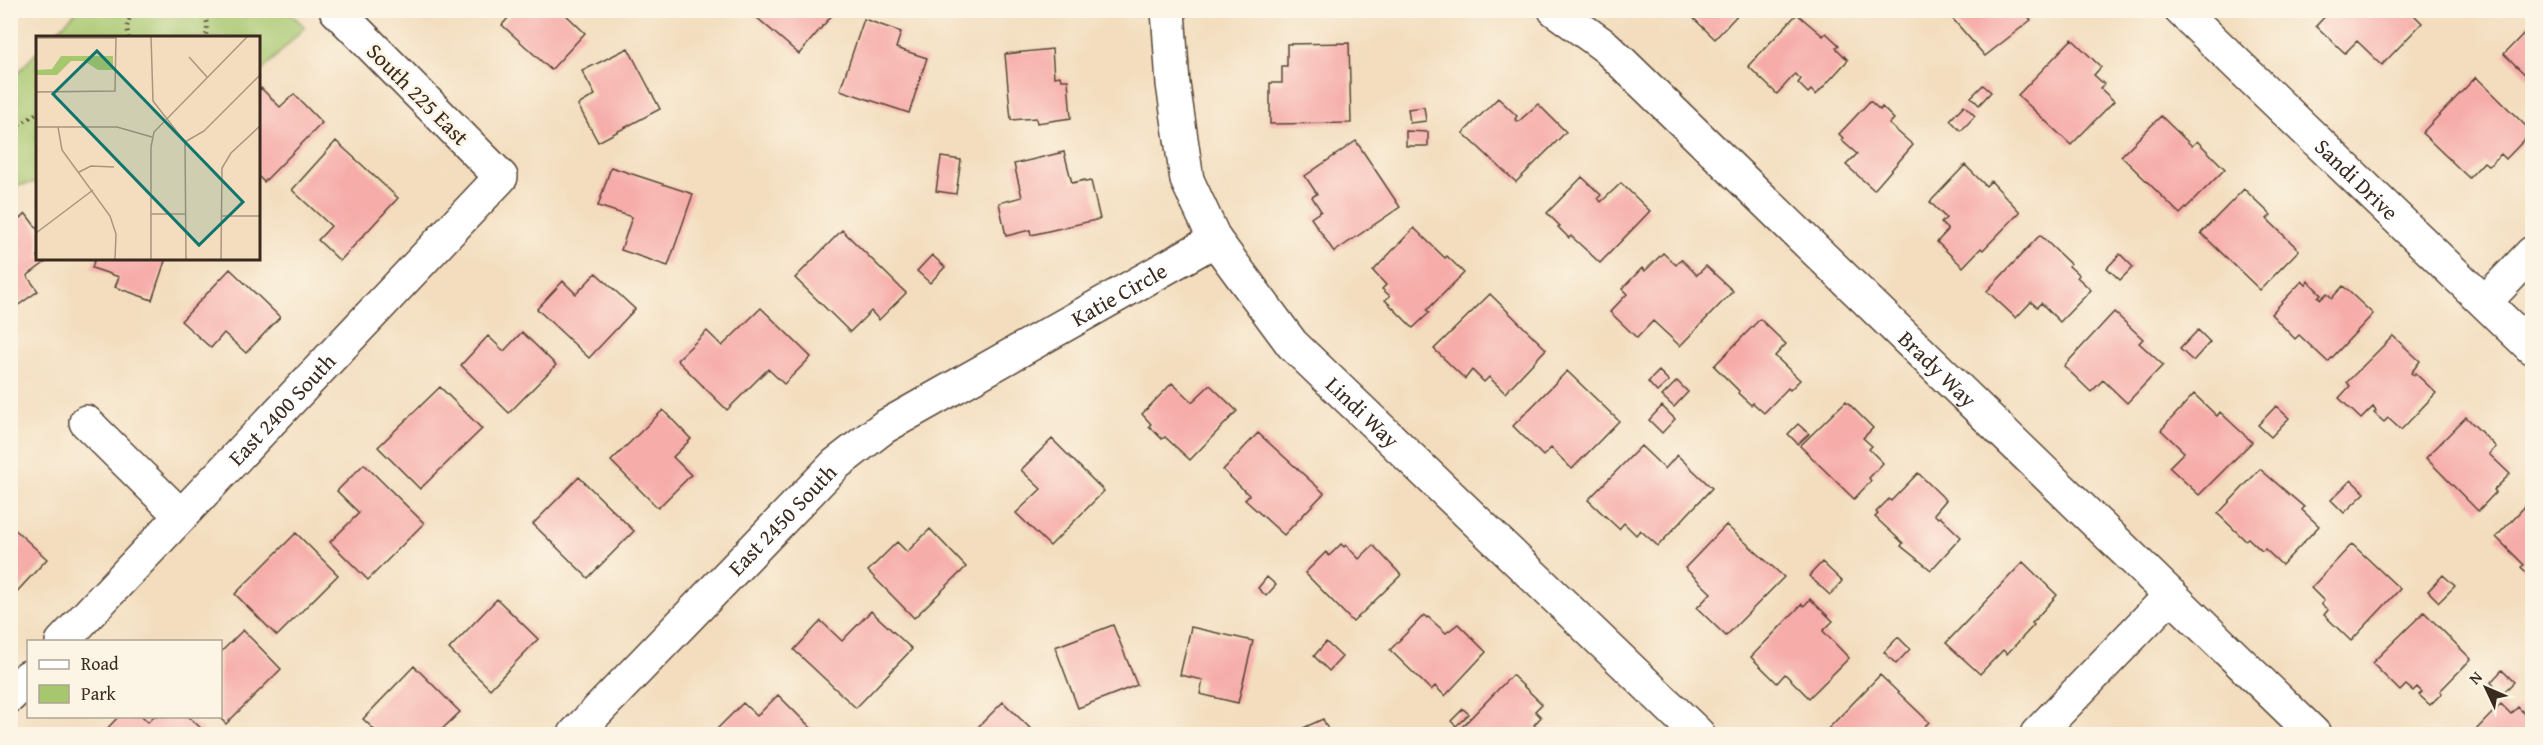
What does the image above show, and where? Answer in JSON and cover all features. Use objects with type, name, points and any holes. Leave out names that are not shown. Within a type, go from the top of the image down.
[{"type":"street","name":"South 225 East","points":[[336,10],[501,177]]},
{"type":"street","name":"Lindi Way","points":[[1168,10],[1173,84],[1187,180],[1215,240],[1292,344],[1698,735]]},
{"type":"street","name":"Brady Way","points":[[1555,10],[1606,47],[2314,735]]},
{"type":"street","name":"Sandi Drive","points":[[2181,10],[2532,348]]},
{"type":"street","name":"East 2400 South","points":[[64,640],[501,177]]},
{"type":"street","name":"Katie Circle","points":[[1023,348],[1215,240]]},
{"type":"street","points":[[2485,302],[2532,253]]},
{"type":"street","name":"East 2450 South","points":[[575,735],[836,464],[884,427],[1023,348]]},
{"type":"street","points":[[86,422],[180,515]]},
{"type":"street","points":[[2037,735],[2171,595]]},
{"type":"street","points":[[10,696],[27,678]]},
{"type":"path","points":[[129,36],[127,27],[132,10]]},
{"type":"path","points":[[202,10],[207,23],[206,36]]},
{"type":"path","points":[[10,132],[36,113]]},
{"type":"green space","points":[[78,10],[288,11],[305,27],[260,73],[260,36],[52,36]]},
{"type":"green space","points":[[36,53],[36,182],[11,187],[11,80]]},
{"type":"building","points":[[515,10],[561,10],[585,33],[551,70],[502,25]]},
{"type":"building","points":[[748,10],[829,10],[833,14],[799,54]]},
{"type":"building","points":[[1685,10],[1742,10],[1715,39]]},
{"type":"building","points":[[1945,10],[2023,10],[2031,20],[1985,56]]},
{"type":"building","points":[[2331,10],[2409,10],[2422,23],[2382,65],[2357,41],[2345,53],[2316,26]]},
{"type":"building","points":[[1797,14],[1823,36],[1826,33],[1839,45],[1836,48],[1848,60],[1816,95],[1811,90],[1808,93],[1798,83],[1801,79],[1795,74],[1777,94],[1748,66]]},
{"type":"building","points":[[864,19],[901,32],[896,48],[927,58],[909,113],[840,90]]},
{"type":"building","points":[[2532,20],[2532,81],[2504,54],[2528,29],[2525,27]]},
{"type":"building","points":[[2072,39],[2101,67],[2094,75],[2104,84],[2100,88],[2114,101],[2071,145],[2018,95]]},
{"type":"building","points":[[1349,43],[1351,123],[1270,124],[1270,83],[1282,83],[1282,66],[1287,66],[1287,44]]},
{"type":"building","points":[[628,48],[660,109],[598,142],[578,105],[595,95],[582,71]]},
{"type":"building","points":[[1052,49],[1054,77],[1060,76],[1061,80],[1068,80],[1071,118],[1037,123],[1036,118],[1011,120],[1005,54]]},
{"type":"building","points":[[2476,77],[2532,132],[2506,159],[2501,154],[2489,166],[2484,162],[2469,178],[2422,133]]},
{"type":"building","points":[[1983,85],[1991,92],[1979,105],[1971,97]]},
{"type":"building","points":[[260,89],[280,107],[294,94],[322,123],[264,182],[260,178]]},
{"type":"building","points":[[1498,98],[1517,116],[1515,119],[1518,122],[1538,104],[1566,132],[1516,182],[1463,133]]},
{"type":"building","points":[[1870,101],[1880,110],[1882,107],[1894,119],[1889,124],[1913,145],[1874,190],[1846,165],[1857,154],[1841,140],[1843,138],[1839,134]]},
{"type":"building","points":[[1964,105],[1975,116],[1961,131],[1950,120]]},
{"type":"building","points":[[1424,107],[1426,121],[1410,123],[1408,109]]},
{"type":"building","points":[[2161,116],[2192,146],[2197,141],[2225,169],[2180,214],[2121,156]]},
{"type":"building","points":[[1406,131],[1428,132],[1428,146],[1406,146]]},
{"type":"building","points":[[336,141],[398,198],[340,261],[318,240],[331,226],[292,190]]},
{"type":"building","points":[[1356,141],[1400,207],[1334,252],[1311,218],[1321,211],[1312,197],[1317,194],[1305,176]]},
{"type":"building","points":[[1064,152],[1072,183],[1091,181],[1100,219],[1031,235],[1030,230],[1006,236],[999,203],[1022,197],[1014,164]]},
{"type":"building","points":[[941,157],[961,160],[956,194],[936,191]]},
{"type":"building","points":[[1965,165],[1986,186],[1991,181],[2020,212],[1963,267],[1937,242],[1948,230],[1941,223],[1946,218],[1930,202]]},
{"type":"building","points":[[611,167],[693,194],[668,266],[621,250],[632,217],[598,206]]},
{"type":"building","points":[[1582,177],[1601,195],[1598,198],[1601,202],[1621,183],[1650,211],[1600,263],[1571,236],[1569,238],[1547,213]]},
{"type":"building","points":[[2244,189],[2271,215],[2267,219],[2299,250],[2260,290],[2201,233]]},
{"type":"building","points":[[26,214],[36,227],[36,260],[48,260],[27,276],[38,291],[10,311],[10,225]]},
{"type":"building","points":[[1414,228],[1464,273],[1427,310],[1429,313],[1413,328],[1385,300],[1390,296],[1382,289],[1386,285],[1373,271]]},
{"type":"building","points":[[842,230],[906,293],[879,320],[871,311],[850,332],[795,278]]},
{"type":"building","points":[[2040,235],[2070,264],[2069,266],[2079,275],[2077,277],[2091,290],[2060,322],[2041,303],[2037,307],[2031,302],[2016,318],[1987,291]]},
{"type":"building","points":[[1663,253],[1676,265],[1681,259],[1697,275],[1706,266],[1733,291],[1680,346],[1653,321],[1637,338],[1610,312],[1627,294],[1622,289],[1642,268],[1645,271]]},
{"type":"building","points":[[2120,254],[2133,267],[2120,280],[2107,268]]},
{"type":"building","points":[[932,255],[945,267],[930,283],[917,271]]},
{"type":"building","points":[[94,260],[165,260],[152,300],[115,287],[119,277],[92,268]]},
{"type":"building","points":[[230,269],[280,317],[246,353],[224,333],[211,348],[181,321]]},
{"type":"building","points":[[596,273],[635,309],[589,358],[537,309],[563,281],[576,294]]},
{"type":"building","points":[[2302,281],[2306,285],[2308,281],[2321,294],[2318,297],[2321,299],[2327,293],[2332,298],[2343,286],[2373,314],[2328,362],[2299,335],[2295,339],[2271,314]]},
{"type":"building","points":[[1490,294],[1546,349],[1505,393],[1489,377],[1484,382],[1472,370],[1465,379],[1434,349]]},
{"type":"building","points":[[761,308],[811,357],[784,384],[768,369],[727,410],[677,360],[707,331],[722,346]]},
{"type":"building","points":[[2114,312],[2143,339],[2139,343],[2163,365],[2127,403],[2103,380],[2091,392],[2064,366]]},
{"type":"building","points":[[1760,319],[1786,344],[1775,356],[1800,380],[1790,390],[1788,388],[1764,413],[1738,393],[1739,391],[1714,366]]},
{"type":"building","points":[[2198,330],[2210,342],[2193,361],[2180,349]]},
{"type":"building","points":[[522,332],[556,365],[509,413],[461,365],[488,336],[504,351]]},
{"type":"building","points":[[2393,336],[2420,361],[2411,373],[2414,375],[2415,373],[2436,393],[2401,430],[2388,418],[2384,422],[2374,413],[2376,411],[2373,407],[2361,419],[2339,398],[2350,386],[2347,382]]},
{"type":"building","points":[[1567,371],[1619,421],[1572,469],[1551,448],[1543,456],[1513,426]]},
{"type":"building","points":[[1659,371],[1669,381],[1657,392],[1648,382]]},
{"type":"building","points":[[1677,381],[1688,392],[1674,407],[1662,396]]},
{"type":"building","points":[[1172,383],[1192,402],[1210,385],[1237,411],[1190,460],[1165,437],[1162,439],[1149,426],[1151,424],[1142,414]]},
{"type":"building","points":[[440,387],[482,429],[420,489],[378,447]]},
{"type":"building","points":[[2194,394],[2217,416],[2220,412],[2252,442],[2199,495],[2169,467],[2184,452],[2161,430]]},
{"type":"building","points":[[1846,401],[1873,428],[1863,438],[1872,446],[1869,449],[1883,463],[1869,478],[1871,481],[1854,499],[1800,446]]},
{"type":"building","points":[[1662,406],[1675,419],[1662,433],[1649,420]]},
{"type":"building","points":[[2276,406],[2289,418],[2271,437],[2258,425]]},
{"type":"building","points":[[663,410],[691,439],[673,457],[691,475],[658,508],[611,461]]},
{"type":"building","points":[[2466,417],[2496,447],[2489,454],[2510,474],[2478,511],[2426,458]]},
{"type":"building","points":[[1798,424],[1809,434],[1798,444],[1788,434]]},
{"type":"building","points":[[1258,433],[1324,493],[1284,535],[1245,500],[1249,495],[1223,470]]},
{"type":"building","points":[[1052,439],[1104,491],[1050,546],[1016,513],[1041,489],[1021,470]]},
{"type":"building","points":[[1641,446],[1665,469],[1677,455],[1712,488],[1658,546],[1640,530],[1636,535],[1624,523],[1619,529],[1588,500]]},
{"type":"building","points":[[364,464],[424,523],[368,580],[330,542],[359,513],[337,491]]},
{"type":"building","points":[[2260,469],[2304,507],[2302,510],[2319,526],[2282,565],[2265,549],[2262,551],[2248,538],[2245,540],[2218,514]]},
{"type":"building","points":[[1918,473],[1946,500],[1934,514],[1961,537],[1931,570],[1901,546],[1903,543],[1875,517],[1878,514],[1876,512],[1889,499],[1891,501]]},
{"type":"building","points":[[579,477],[634,531],[588,578],[533,524]]},
{"type":"building","points":[[2351,480],[2365,493],[2344,513],[2331,500]]},
{"type":"building","points":[[2532,499],[2532,578],[2521,567],[2524,565],[2496,537]]},
{"type":"building","points":[[10,525],[47,559],[10,599]]},
{"type":"building","points":[[1726,525],[1784,577],[1726,636],[1697,608],[1711,593],[1685,568]]},
{"type":"building","points":[[930,529],[966,567],[914,618],[868,571],[897,542],[907,552]]},
{"type":"building","points":[[296,533],[338,575],[277,636],[235,594]]},
{"type":"building","points":[[1341,544],[1344,547],[1346,545],[1359,559],[1373,545],[1401,575],[1353,622],[1305,573],[1326,552],[1329,556]]},
{"type":"building","points":[[2352,544],[2400,589],[2351,641],[2324,615],[2328,610],[2321,604],[2324,601],[2311,588]]},
{"type":"building","points":[[1822,562],[1842,581],[1830,595],[1809,576]]},
{"type":"building","points":[[2023,562],[2057,595],[2032,623],[2034,625],[2007,654],[2003,650],[1980,674],[1946,643]]},
{"type":"building","points":[[2443,575],[2455,586],[2439,602],[2428,591]]},
{"type":"building","points":[[1267,577],[1276,585],[1266,596],[1258,588]]},
{"type":"building","points":[[497,599],[538,639],[490,689],[449,649]]},
{"type":"building","points":[[1810,599],[1833,621],[1823,631],[1849,658],[1809,698],[1785,674],[1777,683],[1751,657],[1802,604],[1804,606]]},
{"type":"building","points":[[871,611],[912,649],[856,708],[794,650],[821,621],[842,641]]},
{"type":"building","points":[[2424,612],[2471,659],[2440,691],[2442,693],[2430,705],[2419,695],[2422,692],[2417,687],[2413,691],[2406,685],[2400,691],[2372,663]]},
{"type":"building","points":[[1424,615],[1446,633],[1458,624],[1486,652],[1445,696],[1435,686],[1431,690],[1390,650]]},
{"type":"building","points":[[1113,625],[1137,685],[1078,708],[1055,647]]},
{"type":"building","points":[[1191,627],[1253,641],[1238,703],[1200,694],[1203,680],[1180,675]]},
{"type":"building","points":[[243,630],[281,669],[226,724],[220,718],[222,718],[222,651]]},
{"type":"building","points":[[1898,637],[1910,649],[1896,664],[1884,652]]},
{"type":"building","points":[[1326,642],[1342,657],[1329,671],[1314,656]]},
{"type":"building","points":[[414,666],[460,712],[437,734],[427,734],[424,731],[421,734],[379,734],[363,719]]},
{"type":"building","points":[[2502,670],[2514,682],[2504,692],[2502,690],[2499,693],[2491,682]]},
{"type":"building","points":[[1512,675],[1542,704],[1535,711],[1541,717],[1534,725],[1545,734],[1462,734],[1458,731]]},
{"type":"building","points":[[1880,675],[1929,722],[1917,734],[1832,734],[1827,730]]},
{"type":"building","points":[[778,695],[813,730],[808,734],[713,733],[743,703],[757,716]]},
{"type":"building","points":[[1003,702],[1036,734],[971,734]]},
{"type":"building","points":[[2501,704],[2511,714],[2518,707],[2532,721],[2532,734],[2472,734]]},
{"type":"building","points":[[1463,709],[1469,714],[1456,726],[1451,721]]},
{"type":"building","points":[[117,718],[144,718],[148,722],[152,718],[190,718],[204,731],[200,734],[102,734]]},
{"type":"building","points":[[1323,719],[1330,734],[1290,734]]}]
